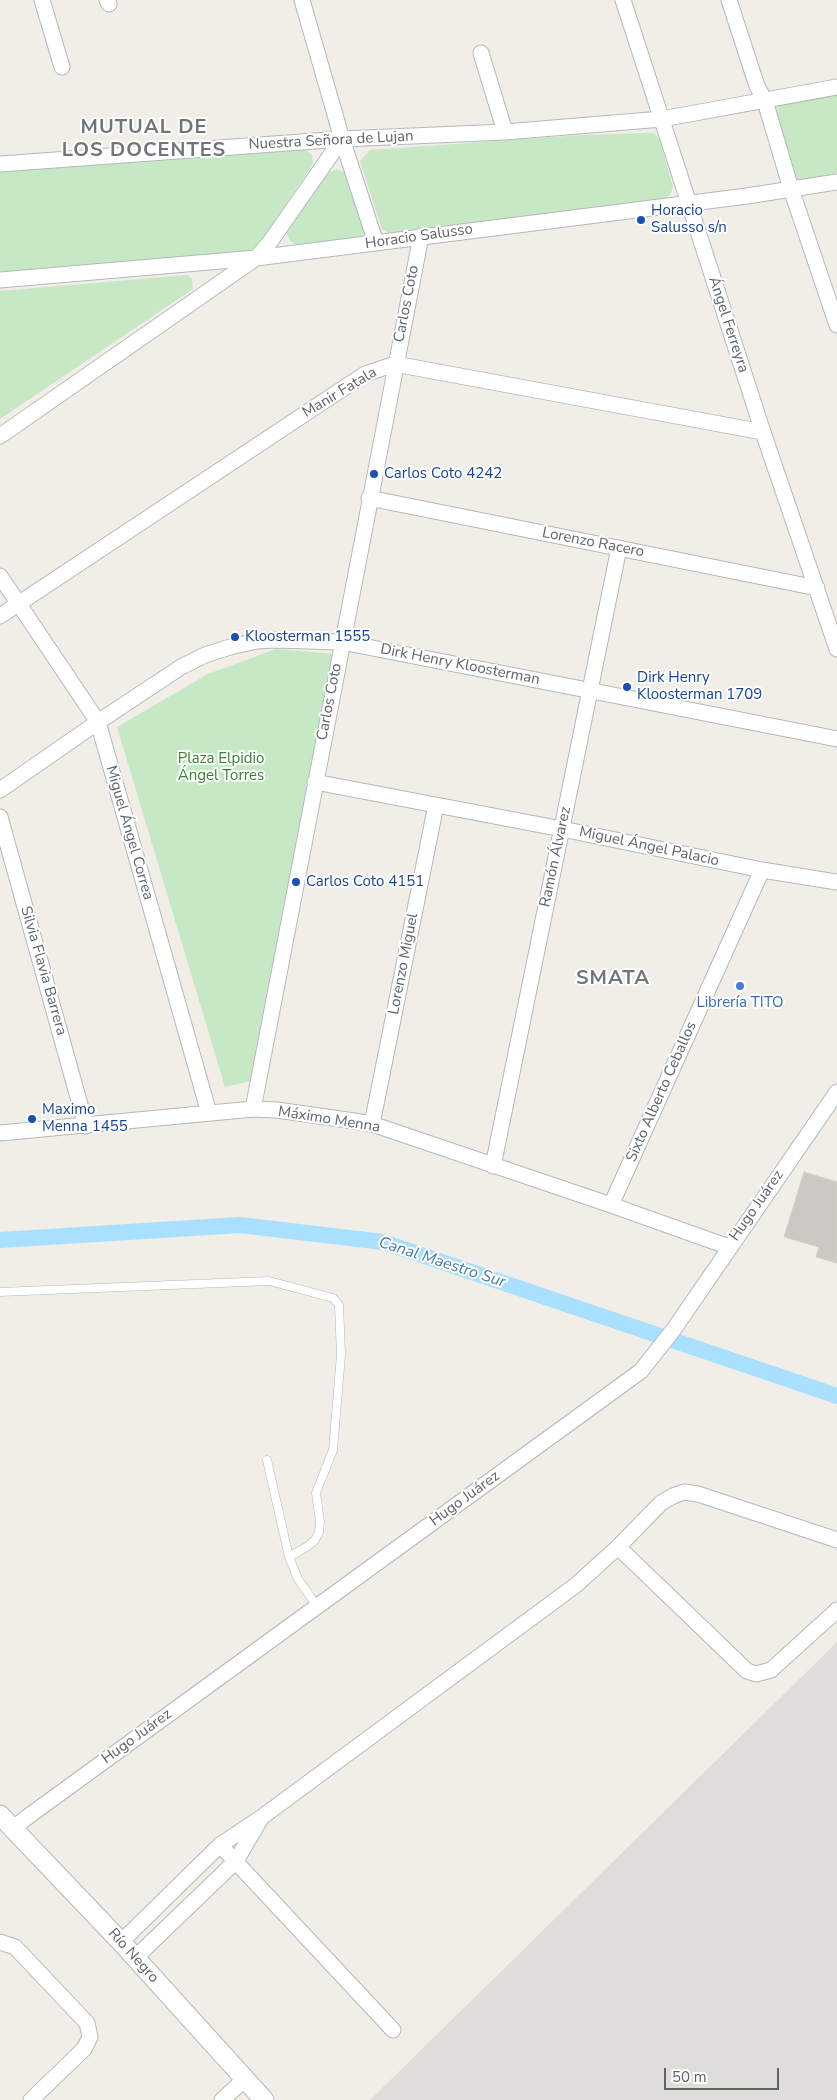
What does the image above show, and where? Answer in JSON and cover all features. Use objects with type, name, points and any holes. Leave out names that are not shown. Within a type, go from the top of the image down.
[{"type":"street","points":[[42,0],[62,67]]},
{"type":"street","points":[[302,0],[342,139],[376,243]]},
{"type":"street","name":"Ángel Ferreyra","points":[[624,0],[763,432],[837,649]]},
{"type":"street","points":[[729,0],[757,86],[765,101],[791,189],[837,326]]},
{"type":"street","points":[[481,53],[505,132]]},
{"type":"street","name":"Nuestra Señora de Lujan","points":[[0,164],[342,139],[505,132],[662,119],[837,87]]},
{"type":"street","points":[[0,436],[256,258],[270,242],[342,139]]},
{"type":"street","name":"Horacio Salusso","points":[[0,280],[256,258],[837,182]]},
{"type":"street","name":"Carlos Coto","points":[[253,1109],[369,498],[421,236]]},
{"type":"street","name":"Manir Fatala","points":[[0,616],[366,374],[395,364],[763,432]]},
{"type":"street","name":"Lorenzo Racero","points":[[369,498],[817,588]]},
{"type":"street","name":"Ramón Álvarez","points":[[493,1166],[619,548]]},
{"type":"street","name":"Miguel Ángel Correa","points":[[0,576],[98,722],[209,1113]]},
{"type":"street","name":"Dirk Henry Kloosterman","points":[[0,790],[181,667],[205,655],[257,641],[304,639],[342,642],[837,740]]},
{"type":"street","name":"Miguel Ángel Palacio","points":[[315,782],[562,829],[762,870],[837,882]]},
{"type":"street","name":"Lorenzo Miguel","points":[[372,1124],[436,805]]},
{"type":"street","name":"Silvia Flavia Barrera","points":[[0,817],[86,1126]]},
{"type":"street","name":"Sixto Alberto Ceballos","points":[[611,1205],[762,870]]},
{"type":"street","name":"Hugo Juárez","points":[[13,1829],[641,1371],[674,1329],[837,1092]]},
{"type":"street","name":"Máximo Menna","points":[[0,1133],[253,1109],[277,1110],[372,1124],[729,1247]]},
{"type":"street","points":[[120,1942],[220,1845],[262,1817],[576,1586],[661,1503],[673,1496],[684,1492],[698,1494],[837,1540]]},
{"type":"street","points":[[618,1547],[747,1672],[756,1674],[771,1670],[837,1610]]},
{"type":"street","name":"Río Negro","points":[[0,1815],[120,1942],[264,2100]]},
{"type":"street","points":[[134,1958],[236,1861],[262,1817]]},
{"type":"street","points":[[220,1845],[393,2030]]},
{"type":"street","points":[[1,1942],[15,1947],[87,2023],[90,2037],[84,2049],[31,2100]]},
{"type":"street","points":[[222,2100],[245,2079]]},
{"type":"lane","points":[[0,1292],[269,1281],[333,1298],[339,1305],[341,1355],[333,1450],[316,1493],[320,1522],[319,1532],[315,1540],[308,1546],[289,1557]]},
{"type":"lane","points":[[266,1460],[289,1557],[298,1579],[317,1606]]},
{"type":"shaded area","points":[[837,1642],[837,2100],[370,2100]]},
{"type":"green space","points":[[837,94],[837,173],[801,181],[796,179],[793,177],[773,110],[780,104]]},
{"type":"green space","points":[[655,134],[660,141],[673,187],[670,195],[664,199],[392,235],[382,229],[360,161],[370,150],[581,135]]},
{"type":"green space","points":[[303,148],[312,155],[313,164],[257,247],[250,252],[0,273],[0,171]]},
{"type":"green space","points":[[337,169],[347,174],[365,228],[363,236],[356,241],[298,247],[290,241],[286,232],[327,173]]},
{"type":"green space","points":[[188,275],[192,279],[193,289],[0,419],[0,291]]},
{"type":"green space","name":"Plaza Elpidio Ángel Torres","points":[[276,649],[335,654],[250,1081],[225,1087],[117,727],[208,674]]},
{"type":"building","points":[[804,1172],[837,1182],[837,1263],[816,1257],[819,1247],[784,1237]]},
{"type":"waterway","name":"Canal Maestro Sur","points":[[0,1240],[240,1225],[383,1242],[837,1396]]},
{"type":"place","name":"Horacio Salusso s/n","points":[[641,220]]},
{"type":"place","name":"Carlos Coto 4242","points":[[374,474]]},
{"type":"place","name":"Kloosterman 1555","points":[[235,637]]},
{"type":"place","name":"Dirk Henry Kloosterman 1709","points":[[627,687]]},
{"type":"place","name":"Carlos Coto 4151","points":[[296,882]]},
{"type":"place","name":"Librería TITO","points":[[740,986]]},
{"type":"place","name":"Maximo Menna 1455","points":[[32,1119]]},
{"type":"district","name":"MUTUAL DE LOS DOCENTES","points":[[144,140]]},
{"type":"district","name":"SMATA","points":[[613,979]]}]
